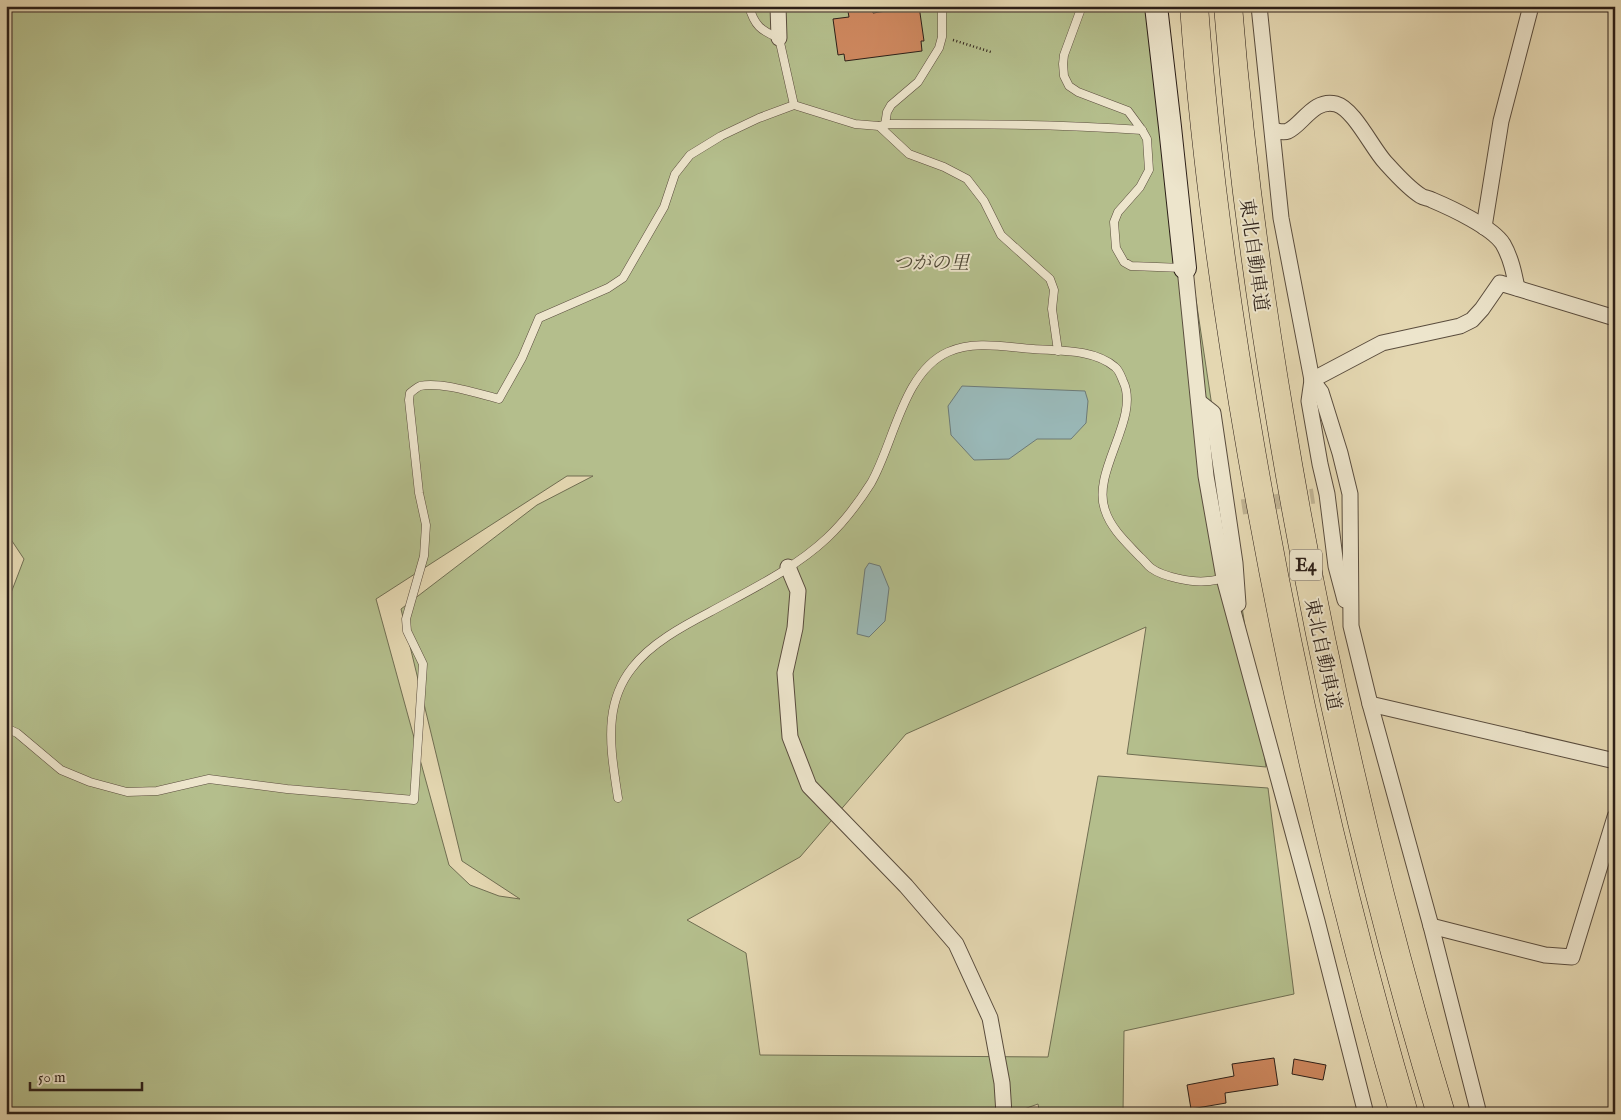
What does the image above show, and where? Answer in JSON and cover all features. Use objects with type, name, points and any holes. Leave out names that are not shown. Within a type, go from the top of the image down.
[{"type":"highway","name":"東北自動車道","points":[[1194,6],[1212,192],[1234,354],[1265,532],[1291,665],[1331,840],[1361,960],[1404,1114]]},
{"type":"highway","name":"東北自動車道","points":[[1228,6],[1249,209],[1268,349],[1298,525],[1324,658],[1364,833],[1419,1040],[1441,1114]]},
{"type":"street","points":[[778,6],[779,38]]},
{"type":"street","points":[[1156,6],[1206,476],[1224,578],[1317,921],[1366,1114]]},
{"type":"street","points":[[1259,6],[1282,218],[1312,380],[1309,401],[1320,495],[1370,704],[1431,926],[1479,1114]]},
{"type":"street","points":[[1484,227],[1501,121],[1531,6]]},
{"type":"street","points":[[1273,130],[1289,131],[1316,107],[1326,104],[1336,104],[1346,110],[1357,122],[1375,152],[1421,196],[1484,227],[1502,243],[1512,265],[1517,288]]},
{"type":"street","points":[[1312,380],[1382,344],[1460,326],[1472,320],[1500,283],[1615,318]]},
{"type":"street","points":[[1312,380],[1321,392],[1340,453],[1350,494],[1351,626]]},
{"type":"street","points":[[1199,402],[1213,414],[1235,508],[1240,636]]},
{"type":"street","points":[[788,567],[798,591],[796,628],[785,673],[790,737],[796,753],[810,786],[906,886],[956,944],[990,1018],[1002,1084],[1004,1114]]},
{"type":"street","points":[[1370,704],[1615,761]]},
{"type":"street","points":[[1431,926],[1545,955],[1572,957],[1615,817]]},
{"type":"lane","points":[[749,6],[756,26],[769,35],[779,38],[794,106]]},
{"type":"lane","points":[[882,126],[891,105],[918,82],[939,48],[942,36],[942,6]]},
{"type":"lane","points":[[1082,6],[1064,55],[1063,64],[1066,81],[1069,86],[1078,92],[1128,110],[1147,139],[1149,170],[1140,187],[1118,212],[1114,222],[1116,248],[1124,262],[1131,266],[1184,268]]},
{"type":"lane","points":[[6,728],[17,733],[61,770],[90,782],[127,792],[157,791],[209,779],[414,800],[423,664],[407,631],[406,619],[424,556],[426,525],[419,492],[409,400],[410,393],[420,386],[435,385],[463,389],[499,399],[522,358],[539,318],[608,288],[623,278],[664,207],[675,174],[690,155],[721,136],[759,118],[794,106],[855,124],[882,126],[1067,125],[1142,130]]},
{"type":"lane","points":[[882,126],[909,154],[944,167],[967,179],[984,201],[1002,235],[1050,278],[1054,290],[1052,309],[1058,351]]},
{"type":"lane","points":[[618,798],[611,746],[612,716],[620,689],[632,667],[654,646],[679,629],[768,580],[828,537],[853,508],[870,483],[887,449],[915,382],[931,363],[948,352],[965,347],[986,345],[1058,351],[1095,355],[1118,368],[1127,388],[1125,411],[1120,434],[1103,482],[1104,509],[1114,529],[1152,570],[1180,579],[1208,582],[1224,578]]},
{"type":"path","points":[[942,36],[991,52]]},
{"type":"green space","name":"つがの里","points":[[6,6],[1152,6],[1266,767],[1127,754],[1146,627],[906,734],[800,857],[687,920],[746,953],[760,1055],[1048,1057],[1098,776],[1268,788],[1294,994],[1124,1031],[1123,1114],[1040,1114],[1038,1104],[1010,1114],[6,1114],[6,606],[24,559],[6,532]],"holes":[[[567,476],[593,476],[537,505],[401,609],[462,861],[520,899],[499,896],[470,885],[449,865],[376,599]]]},
{"type":"water","points":[[962,386],[1085,391],[1088,401],[1086,423],[1071,439],[1037,439],[1009,459],[974,460],[951,435],[948,406]]},
{"type":"water","points":[[869,563],[880,566],[889,588],[885,621],[869,637],[857,634],[865,569]]},
{"type":"building","points":[[847,6],[871,6],[873,13],[919,6],[924,41],[921,41],[922,51],[845,61],[844,54],[838,55],[833,19],[849,17]]},
{"type":"building","points":[[1274,1058],[1278,1085],[1225,1093],[1226,1103],[1191,1109],[1187,1085],[1234,1076],[1232,1064]]},
{"type":"building","points":[[1294,1059],[1326,1065],[1323,1080],[1292,1074]]},
{"type":"tunnel","points":[[1242,507],[1314,496]]}]
